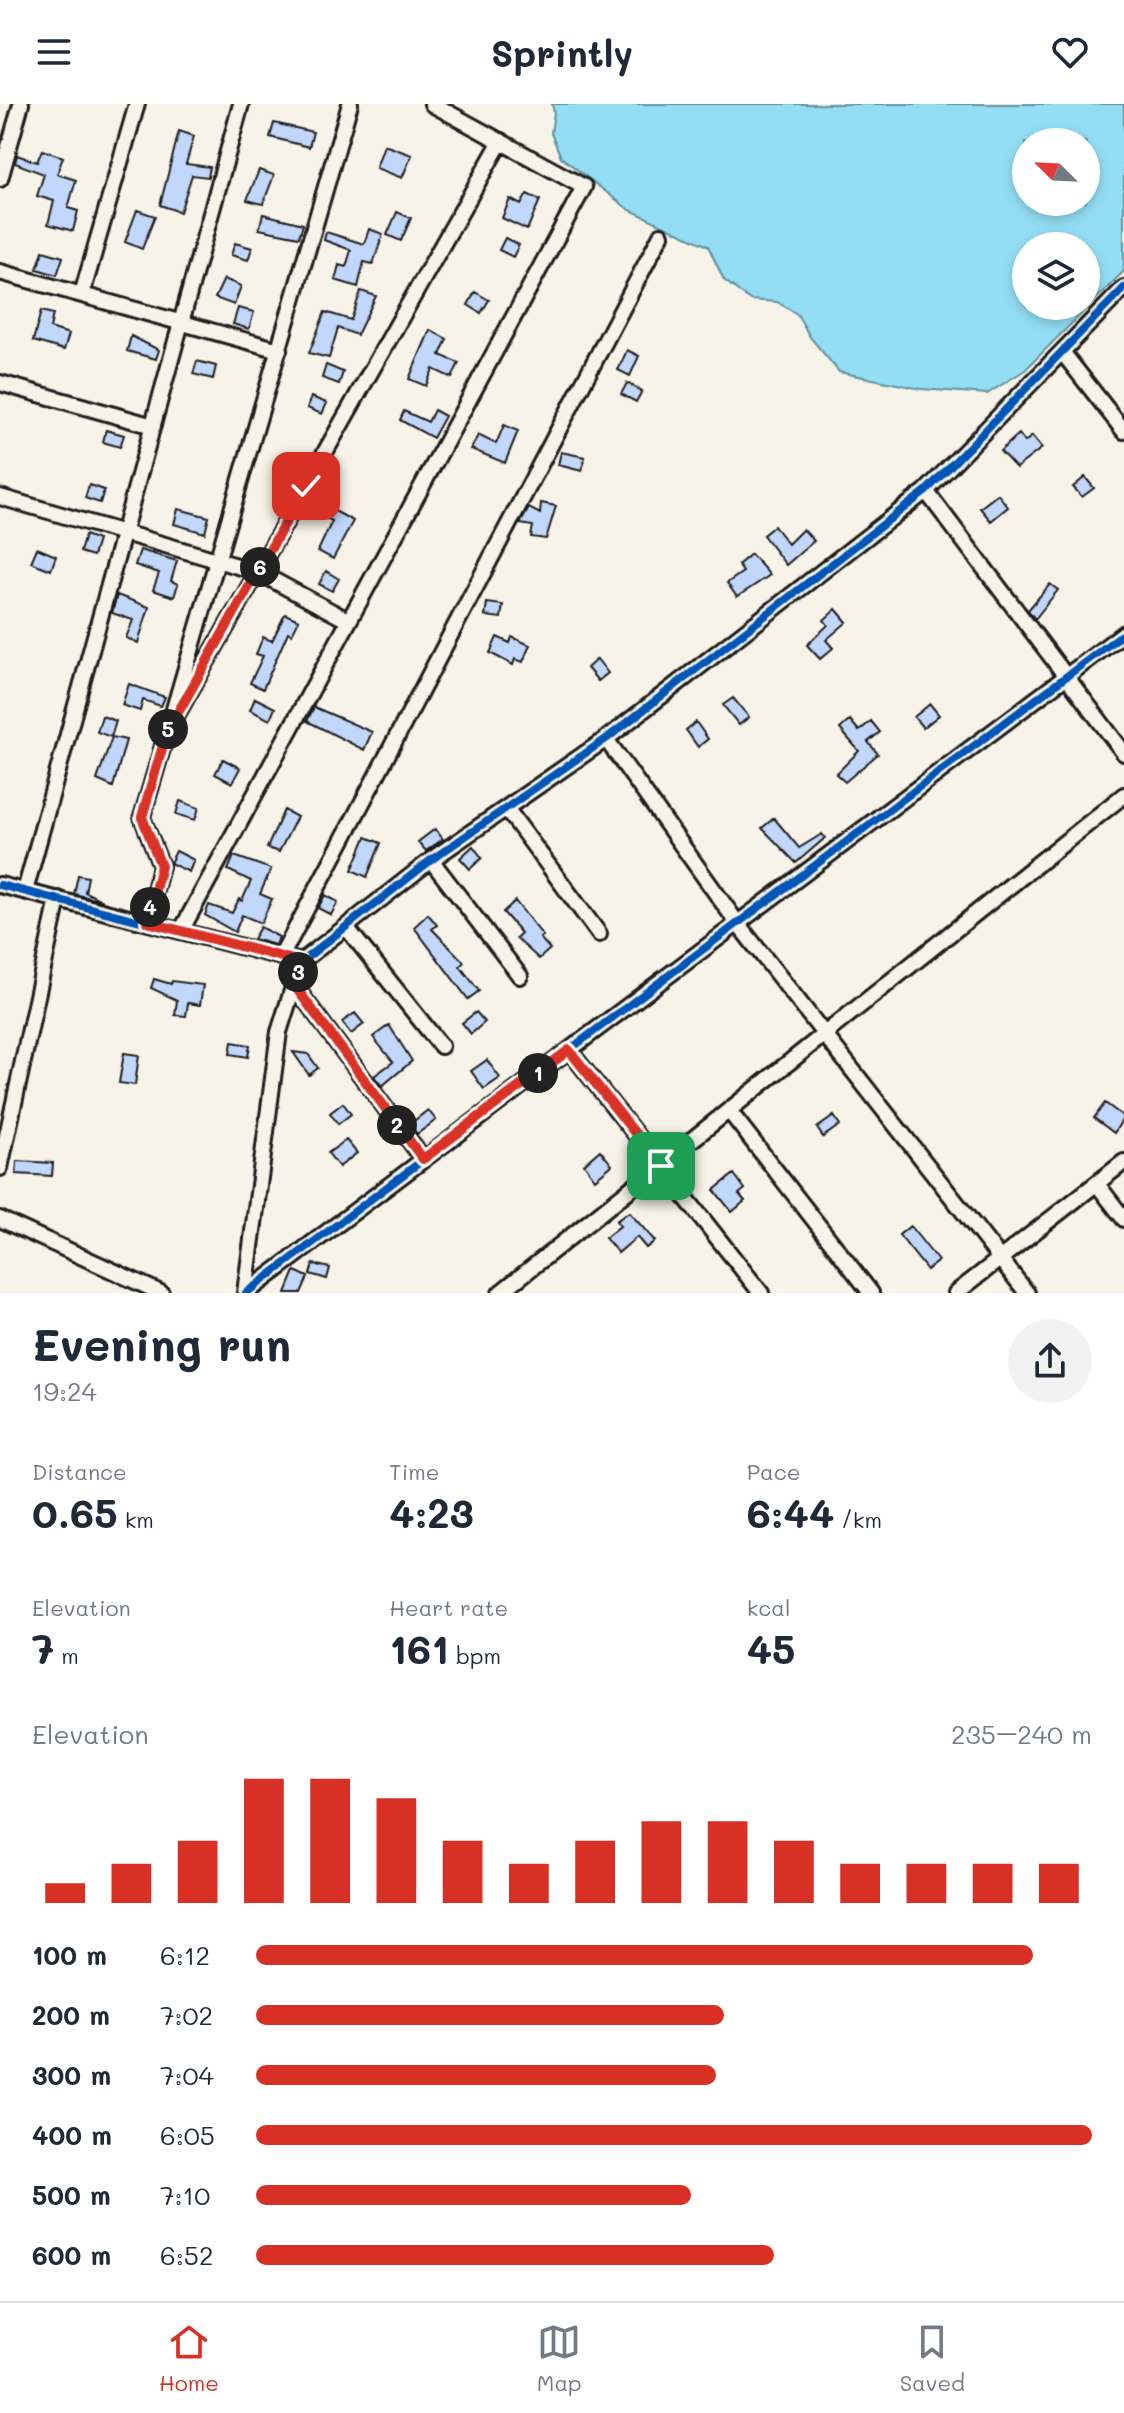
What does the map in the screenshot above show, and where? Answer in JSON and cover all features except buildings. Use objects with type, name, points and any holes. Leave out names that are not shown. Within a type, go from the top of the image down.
[{"type":"street","points":[[0,179],[3,153],[21,104]]},
{"type":"street","points":[[82,294],[137,104]]},
{"type":"street","points":[[25,891],[241,104]]},
{"type":"street","points":[[147,922],[161,866],[142,817],[350,104]]},
{"type":"street","points":[[181,931],[584,187],[501,141],[458,111],[432,104]]},
{"type":"street","points":[[167,732],[501,141]]},
{"type":"street","points":[[282,955],[661,235]]},
{"type":"street","points":[[0,272],[279,350]]},
{"type":"street","points":[[246,1293],[279,1032],[301,962],[431,860],[606,739],[926,491],[1063,353],[1080,329],[1124,288]]},
{"type":"street","points":[[1063,353],[1124,431]]},
{"type":"street","points":[[0,383],[153,426]]},
{"type":"street","points":[[926,491],[1124,753]]},
{"type":"street","points":[[0,497],[258,572],[349,621]]},
{"type":"street","points":[[246,1293],[1124,633]]},
{"type":"street","points":[[606,739],[738,924],[1027,1293]]},
{"type":"street","points":[[500,1293],[1124,795]]},
{"type":"street","points":[[506,808],[599,934]]},
{"type":"street","points":[[431,860],[520,976]]},
{"type":"street","points":[[0,885],[301,962]]},
{"type":"street","points":[[0,1168],[3,1136],[58,899]]},
{"type":"street","points":[[346,927],[441,1046]]},
{"type":"street","points":[[294,985],[423,1159]]},
{"type":"street","points":[[569,1050],[761,1293]]},
{"type":"street","points":[[730,1112],[871,1293]]},
{"type":"street","points":[[956,1293],[1124,1162]]},
{"type":"street","points":[[1097,1184],[1124,1219]]},
{"type":"street","points":[[0,1219],[161,1293]]},
{"type":"water","points":[[552,104],[1124,104],[1124,271],[1100,295],[1100,232],[1012,232],[1012,320],[1075,320],[1025,370],[987,394],[921,389],[839,372],[810,337],[797,314],[777,302],[750,300],[724,280],[708,246],[628,209],[561,157],[551,133]]},
{"type":"cycle path","points":[[0,885],[301,962],[431,860],[606,739],[926,491],[1124,288]]},
{"type":"cycle path","points":[[246,1293],[1124,633]]},
{"type":"route","points":[[306,486],[167,732],[142,817],[161,866],[147,922],[301,962],[294,985],[423,1159],[569,1050],[661,1166]]}]
